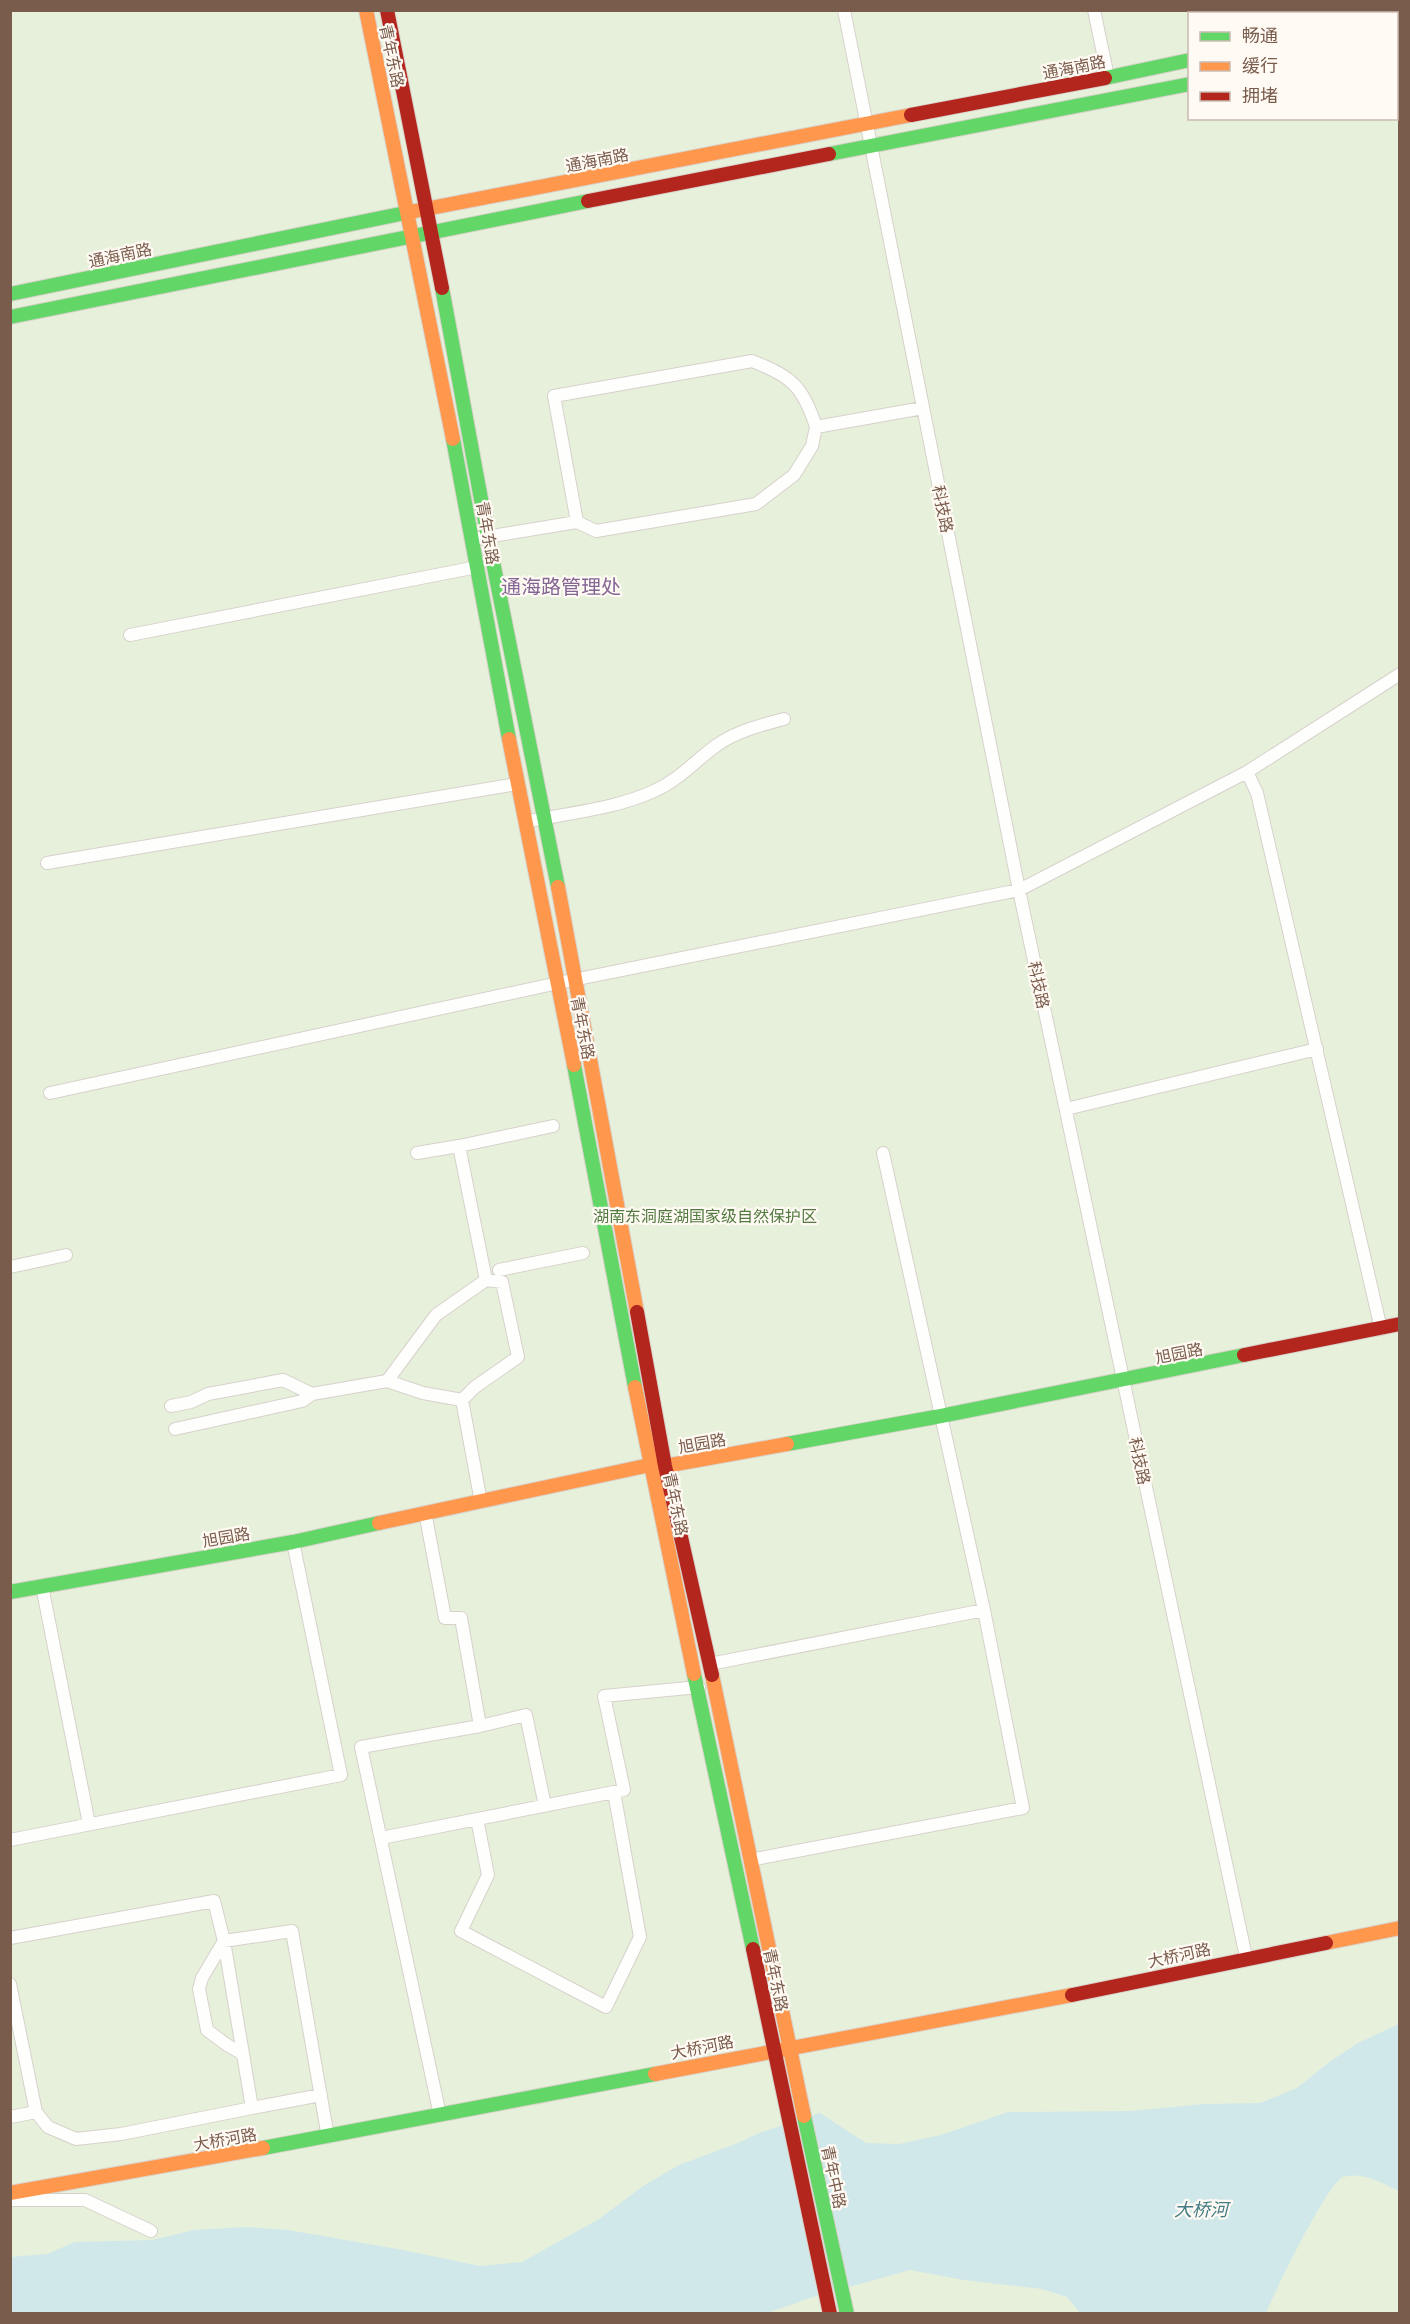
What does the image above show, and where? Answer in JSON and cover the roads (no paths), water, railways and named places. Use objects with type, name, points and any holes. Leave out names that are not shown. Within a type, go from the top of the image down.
[{"type":"street","name":"青年东路","points":[[366,10],[407,213],[543,818],[576,980],[665,1466],[710,1664],[789,2048]]},
{"type":"street","name":"青年东路","points":[[387,10],[431,232],[481,538],[477,567],[517,784],[558,983],[650,1464],[699,1687],[773,2050],[831,2313]]},
{"type":"street","name":"科技路","points":[[844,10],[1019,890],[1246,1958]]},
{"type":"street","points":[[1094,10],[1108,77]]},
{"type":"street","name":"通海南路","points":[[10,294],[407,213],[1188,60]]},
{"type":"street","points":[[10,317],[431,232],[1188,84]]},
{"type":"street","points":[[481,538],[577,522],[596,531],[756,504],[794,475],[812,446],[816,427],[811,411],[796,385],[774,370],[752,361],[554,396],[577,522]]},
{"type":"street","points":[[816,427],[923,408]]},
{"type":"street","points":[[130,635],[477,567]]},
{"type":"street","points":[[50,1093],[558,983],[1019,890],[1248,772],[1400,674]]},
{"type":"street","points":[[525,822],[629,800],[656,791],[683,774],[718,744],[750,728],[784,718]]},
{"type":"street","points":[[1248,772],[1257,793],[1382,1329]]},
{"type":"street","points":[[47,863],[517,784]]},
{"type":"street","points":[[1066,1109],[1317,1049]]},
{"type":"street","points":[[417,1153],[553,1126]]},
{"type":"street","points":[[459,1146],[485,1276]]},
{"type":"street","points":[[750,1860],[1023,1808],[984,1610],[883,1153]]},
{"type":"street","points":[[387,1381],[436,1315],[485,1276],[501,1276],[583,1253]]},
{"type":"street","points":[[10,1267],[66,1255]]},
{"type":"street","points":[[462,1400],[475,1387],[518,1357],[501,1276]]},
{"type":"street","name":"旭园路","points":[[10,1592],[293,1542],[650,1464],[665,1466],[941,1416],[1400,1324]]},
{"type":"street","points":[[171,1406],[191,1402],[208,1394],[283,1380],[312,1394]]},
{"type":"street","points":[[175,1429],[302,1401],[312,1394],[387,1381],[423,1393],[462,1400]]},
{"type":"street","points":[[462,1400],[481,1502]]},
{"type":"street","points":[[191,1402],[196,1424]]},
{"type":"street","points":[[425,1512],[445,1618],[461,1618],[480,1726]]},
{"type":"street","points":[[10,1840],[341,1775],[293,1542]]},
{"type":"street","points":[[42,1586],[89,1824]]},
{"type":"street","points":[[710,1664],[984,1610]]},
{"type":"street","points":[[381,1838],[624,1790],[604,1696],[699,1687]]},
{"type":"street","points":[[440,2115],[361,1748],[526,1715],[545,1806]]},
{"type":"street","points":[[477,1819],[488,1875],[461,1931],[606,2007],[640,1937],[614,1792]]},
{"type":"street","points":[[10,1938],[214,1901],[224,1941],[252,2108]]},
{"type":"street","name":"大桥河路","points":[[10,2193],[328,2137],[773,2050],[1055,1998],[1400,1928]]},
{"type":"street","points":[[224,1941],[292,1931],[328,2137]]},
{"type":"street","points":[[224,1941],[202,1978],[199,1989],[207,2030],[243,2054]]},
{"type":"street","points":[[10,1984],[36,2112],[48,2127],[76,2139],[121,2134],[321,2096]]},
{"type":"street","name":"青年中路","points":[[789,2048],[847,2313]]},
{"type":"street","points":[[10,2117],[36,2112]]},
{"type":"street","points":[[10,2200],[85,2200],[151,2231]]},
{"type":"water","name":"大桥河","points":[[1399,2024],[1399,2191],[1372,2179],[1358,2176],[1343,2177],[1336,2183],[1302,2239],[1266,2313],[1080,2313],[1067,2297],[1042,2289],[964,2280],[910,2270],[813,2297],[767,2313],[11,2314],[10,2257],[47,2254],[75,2242],[152,2240],[194,2230],[247,2227],[288,2230],[480,2266],[522,2262],[599,2219],[643,2186],[679,2165],[759,2133],[820,2113],[866,2143],[899,2144],[941,2135],[1008,2112],[1130,2111],[1204,2104],[1260,2103],[1297,2088],[1358,2043]]},
{"type":"district","name":"通海路管理处","points":[[561,587]]},
{"type":"park label","name":"湖南东洞庭湖国家级自然保护区","points":[[705,1216]]}]
